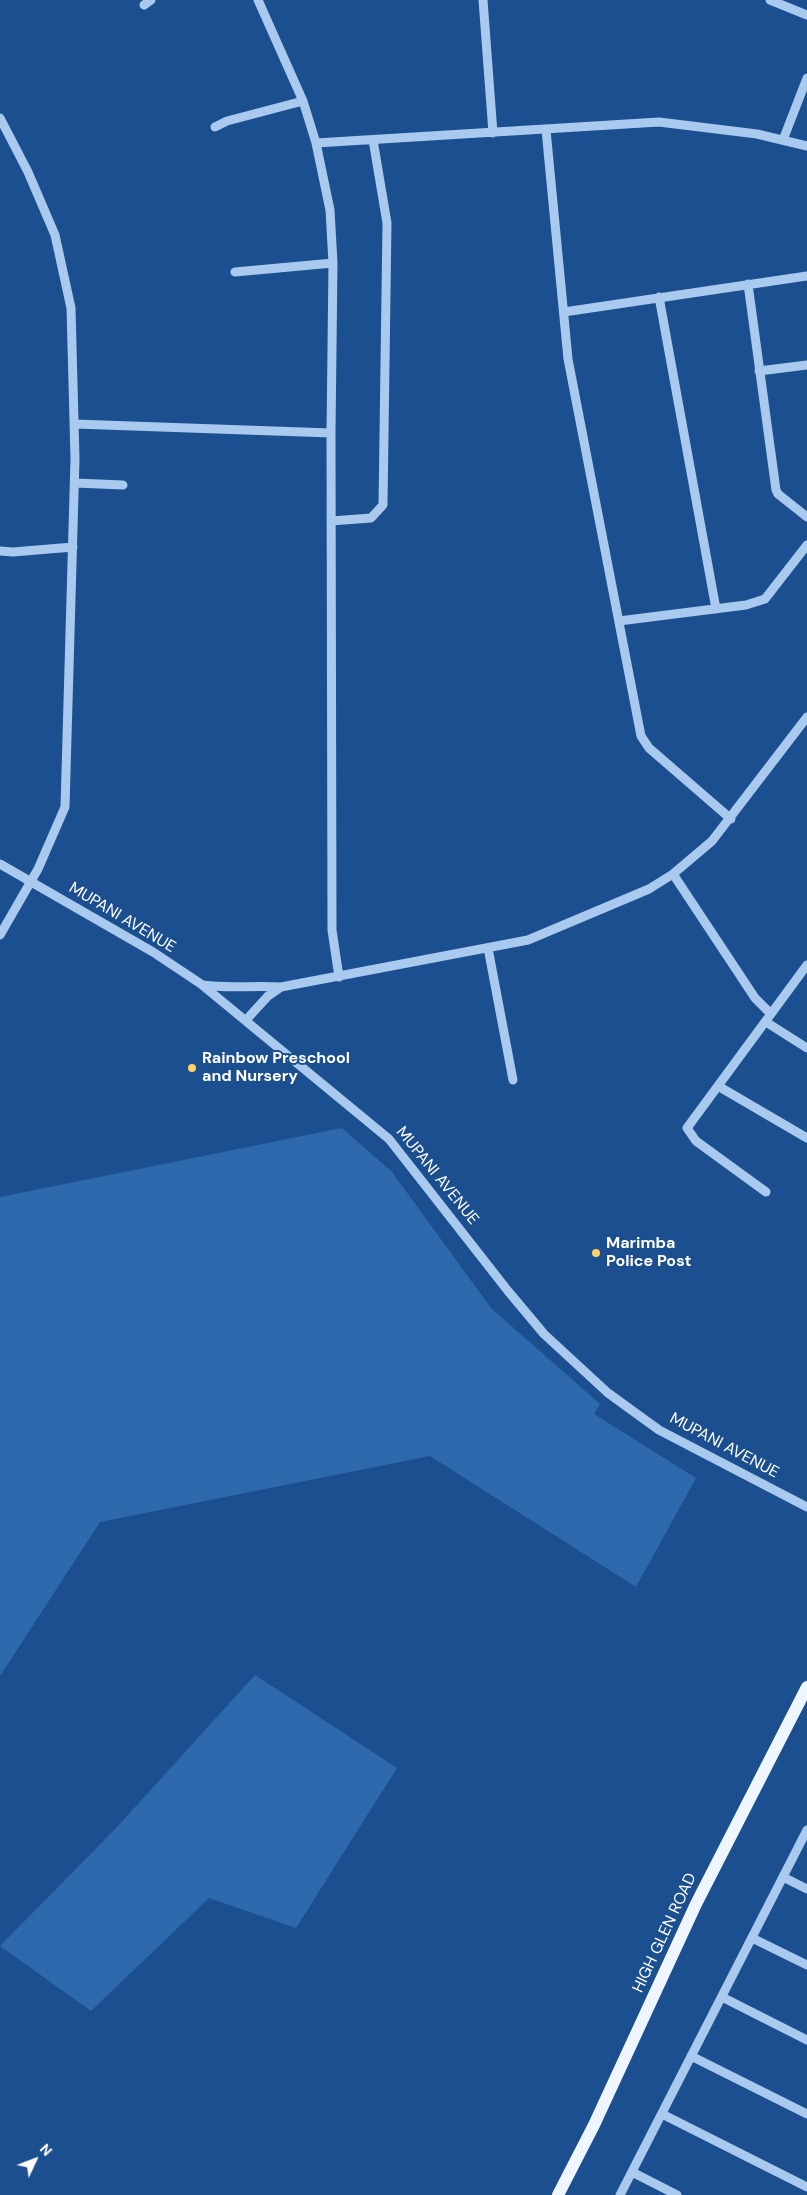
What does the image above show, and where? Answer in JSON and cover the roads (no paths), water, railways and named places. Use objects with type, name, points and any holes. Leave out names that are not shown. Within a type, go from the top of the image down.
[{"type":"main road","name":"HIGH GLEN ROAD","points":[[558,2195],[598,2116],[696,1904],[807,1687]]},
{"type":"street","points":[[258,0],[303,101],[316,143],[330,210],[333,263],[331,433],[332,930],[339,977]]},
{"type":"street","points":[[483,0],[493,133]]},
{"type":"street","points":[[770,0],[807,15]]},
{"type":"street","points":[[783,140],[807,78]]},
{"type":"street","points":[[214,127],[227,121],[303,101]]},
{"type":"street","points":[[0,118],[28,172],[55,235],[71,308],[75,483],[65,807],[62,819],[31,882],[0,935]]},
{"type":"street","points":[[316,143],[659,122],[757,134],[807,146]]},
{"type":"street","points":[[546,130],[568,359],[642,736],[645,743],[731,818]]},
{"type":"street","points":[[331,521],[371,518],[383,505],[387,223],[373,140]]},
{"type":"street","points":[[235,272],[333,263]]},
{"type":"street","points":[[564,312],[807,276]]},
{"type":"street","points":[[748,284],[776,490],[778,494],[807,517]]},
{"type":"street","points":[[659,298],[716,609]]},
{"type":"street","points":[[759,371],[807,365]]},
{"type":"street","points":[[74,424],[331,433]]},
{"type":"street","points":[[75,483],[123,485]]},
{"type":"street","points":[[619,621],[746,605],[765,599],[807,545]]},
{"type":"street","points":[[0,551],[13,552],[73,547]]},
{"type":"street","points":[[201,984],[221,988],[260,986],[281,988],[534,939],[649,889],[673,874],[712,841],[807,717]]},
{"type":"street","name":"MUPANI AVENUE","points":[[0,864],[153,952],[201,984],[389,1139],[544,1334],[608,1393],[646,1421],[676,1439],[807,1507]]},
{"type":"street","points":[[673,874],[768,1018],[807,1048]]},
{"type":"street","points":[[488,948],[513,1080]]},
{"type":"street","points":[[766,1192],[690,1135],[687,1128],[807,965]]},
{"type":"street","points":[[246,1020],[268,996],[281,988]]},
{"type":"street","points":[[718,1086],[807,1138]]},
{"type":"street","points":[[620,2195],[807,1830]]},
{"type":"street","points":[[783,1877],[807,1889]]},
{"type":"street","points":[[752,1938],[807,1965]]},
{"type":"street","points":[[722,1996],[807,2040]]},
{"type":"street","points":[[692,2056],[807,2114]]},
{"type":"street","points":[[662,2114],[807,2187]]},
{"type":"street","points":[[632,2172],[677,2195]]},
{"type":"place","name":"Rainbow Preschool and Nursery","points":[[192,1068]]},
{"type":"place","name":"Marimba Police Post","points":[[596,1253]]}]
